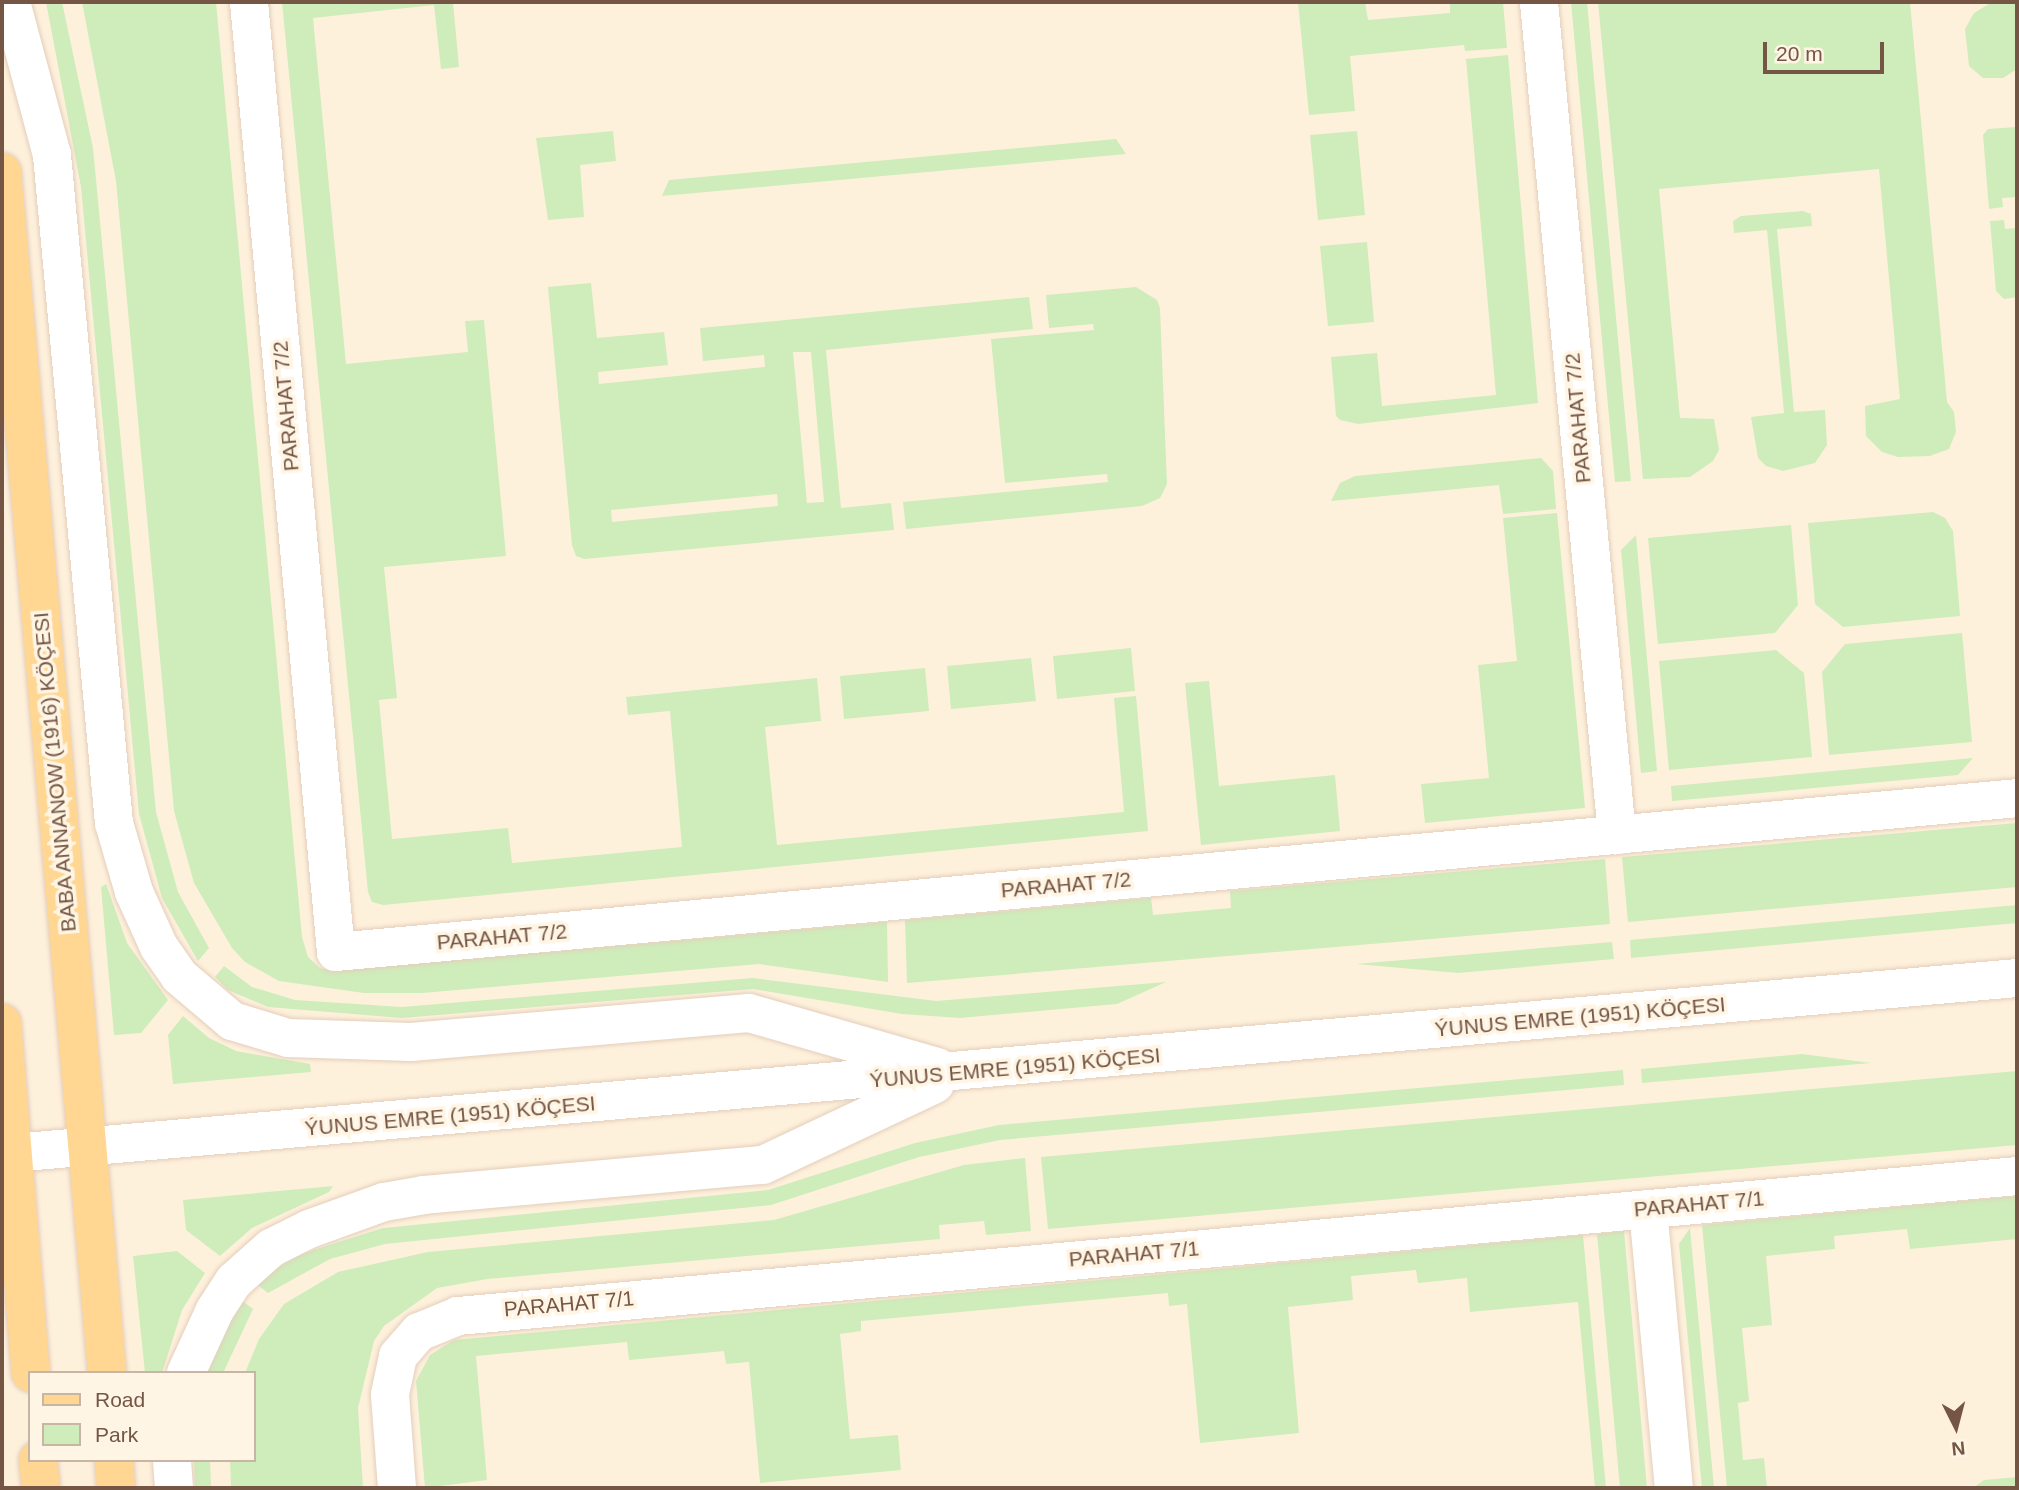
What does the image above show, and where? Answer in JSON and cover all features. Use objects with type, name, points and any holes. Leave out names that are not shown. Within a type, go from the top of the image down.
[{"type":"main road","name":"BABA ANNANOW (1916) KÖÇESI","points":[[2,172],[107,1371]]},
{"type":"main road","points":[[2,1023],[31,1371]]},
{"type":"main road","points":[[38,1462],[41,1488]]},
{"type":"main road","points":[[114,1462],[116,1488]]},
{"type":"street","points":[[11,2],[52,155],[114,823],[134,892],[159,947],[179,976],[232,1021],[288,1038],[411,1042],[749,1013],[959,1073]]},
{"type":"street","name":"PARAHAT 7/2","points":[[249,2],[336,952],[2017,798]]},
{"type":"street","name":"PARAHAT 7/2","points":[[1539,2],[1617,835]]},
{"type":"street","name":"ÝUNUS EMRE (1951) KÖÇESI","points":[[13,1153],[959,1073],[2017,978]]},
{"type":"street","points":[[187,1371],[215,1310],[234,1280],[271,1248],[309,1229],[384,1202],[424,1195],[763,1165],[959,1073]]},
{"type":"street","name":"PARAHAT 7/1","points":[[397,1488],[390,1404],[398,1356],[419,1332],[458,1316],[2017,1176]]},
{"type":"street","points":[[1648,1209],[1674,1488]]},
{"type":"street","points":[[172,1462],[174,1488]]},
{"type":"green space","points":[[46,2],[62,2],[93,148],[156,812],[178,892],[209,948],[198,961],[162,898],[139,814],[81,187]]},
{"type":"green space","points":[[82,2],[216,2],[302,937],[308,957],[320,968],[333,971],[887,922],[888,982],[759,964],[422,993],[364,993],[279,981],[245,962],[232,948],[194,883],[174,811],[116,181]]},
{"type":"green space","points":[[282,2],[453,2],[459,67],[441,69],[434,5],[313,18],[346,364],[468,352],[465,321],[484,320],[506,556],[384,567],[397,698],[379,700],[392,839],[508,828],[512,863],[682,847],[670,711],[628,715],[626,697],[817,678],[821,721],[765,727],[777,845],[1124,812],[1114,698],[1136,696],[1148,831],[383,905],[372,902],[368,892]]},
{"type":"green space","points":[[1298,2],[1365,2],[1368,20],[1450,13],[1450,2],[1503,2],[1507,48],[1465,51],[1464,45],[1350,56],[1355,111],[1309,115]]},
{"type":"green space","points":[[1571,2],[1587,2],[1631,481],[1615,482]]},
{"type":"green space","points":[[1598,2],[1910,2],[1947,402],[1954,412],[1956,432],[1949,449],[1930,456],[1898,457],[1882,452],[1866,436],[1865,406],[1900,399],[1879,169],[1659,189],[1680,418],[1714,419],[1719,450],[1713,461],[1690,477],[1643,479]]},
{"type":"green space","points":[[1992,2],[2017,2],[2017,69],[2003,78],[1983,78],[1969,66],[1965,29],[1974,13]]},
{"type":"green space","points":[[1508,55],[1538,403],[1358,424],[1340,420],[1336,416],[1331,357],[1377,353],[1382,406],[1496,395],[1466,59]]},
{"type":"green space","points":[[2017,127],[2017,197],[2002,198],[2003,207],[1989,209],[1983,135],[1988,129]]},
{"type":"green space","points":[[613,131],[616,161],[580,165],[584,217],[548,220],[536,138]]},
{"type":"green space","points":[[1357,131],[1365,215],[1318,220],[1310,135]]},
{"type":"green space","points":[[1116,139],[1126,154],[662,196],[669,180]]},
{"type":"green space","points":[[1803,211],[1811,214],[1812,226],[1777,229],[1794,412],[1825,410],[1827,445],[1815,463],[1783,471],[1766,466],[1758,458],[1751,417],[1784,413],[1767,230],[1734,233],[1733,221],[1741,216]]},
{"type":"green space","points":[[2004,220],[2005,229],[2017,228],[2017,297],[2004,299],[1996,291],[1990,221]]},
{"type":"green space","points":[[1367,242],[1374,322],[1328,326],[1320,246]]},
{"type":"green space","points":[[591,283],[597,338],[664,332],[668,365],[598,372],[599,384],[765,367],[764,355],[703,361],[700,328],[1029,297],[1033,329],[826,350],[841,508],[891,503],[894,530],[584,559],[576,556],[572,545],[548,287]],"holes":[[[793,352],[811,352],[824,502],[807,503]],[[777,494],[778,506],[612,522],[611,510]]]},
{"type":"green space","points":[[1136,287],[1157,300],[1160,308],[1167,484],[1160,498],[1142,506],[906,529],[903,502],[1108,482],[1107,474],[1005,483],[991,339],[1094,330],[1093,324],[1049,328],[1046,295]]},
{"type":"green space","points":[[1541,458],[1553,471],[1556,509],[1503,514],[1499,485],[1331,501],[1340,483],[1355,476]]},
{"type":"green space","points":[[1933,512],[1945,518],[1953,531],[1960,616],[1843,627],[1815,604],[1808,523]]},
{"type":"green space","points":[[1557,513],[1585,808],[1425,823],[1421,784],[1489,778],[1478,665],[1517,661],[1503,518]]},
{"type":"green space","points":[[1791,525],[1798,605],[1775,633],[1658,644],[1648,538]]},
{"type":"green space","points":[[1636,535],[1657,771],[1641,773],[1621,550]]},
{"type":"green space","points":[[1962,633],[1972,742],[1829,755],[1822,672],[1845,644]]},
{"type":"green space","points":[[1131,648],[1135,691],[1057,699],[1053,656]]},
{"type":"green space","points":[[1776,650],[1804,673],[1812,757],[1669,770],[1659,661]]},
{"type":"green space","points":[[1031,658],[1036,701],[951,709],[947,666]]},
{"type":"green space","points":[[925,668],[929,711],[844,719],[840,676]]},
{"type":"green space","points":[[1209,681],[1219,786],[1335,775],[1340,831],[1201,845],[1185,683]]},
{"type":"green space","points":[[1973,758],[1958,775],[1672,801],[1671,786]]},
{"type":"green space","points":[[2017,823],[2017,887],[1628,922],[1622,857]]},
{"type":"green space","points":[[1605,859],[1610,924],[907,983],[905,920],[1151,898],[1153,915],[1231,908],[1230,891]]},
{"type":"green space","points":[[106,884],[127,943],[168,1000],[141,1033],[114,1035],[101,887]]},
{"type":"green space","points":[[2017,905],[2017,923],[1631,958],[1630,940]]},
{"type":"green space","points":[[1612,942],[1614,959],[1458,973],[1356,964]]},
{"type":"green space","points":[[224,966],[252,987],[295,1000],[402,1007],[753,978],[936,1001],[1166,982],[1117,1004],[960,1018],[902,1014],[753,989],[402,1018],[268,1007],[228,990],[215,977]]},
{"type":"green space","points":[[183,1016],[209,1038],[236,1051],[310,1064],[311,1072],[173,1084],[168,1035]]},
{"type":"green space","points":[[1802,1054],[1871,1063],[1642,1083],[1641,1069]]},
{"type":"green space","points":[[1623,1070],[1624,1085],[1000,1140],[919,1157],[771,1205],[385,1244],[330,1259],[268,1293],[254,1282],[301,1254],[383,1228],[768,1190],[915,1143],[999,1125]]},
{"type":"green space","points":[[2017,1071],[2017,1145],[1048,1229],[1041,1157]]},
{"type":"green space","points":[[1025,1158],[1031,1231],[986,1235],[984,1221],[939,1225],[940,1239],[487,1279],[437,1288],[384,1326],[374,1341],[358,1408],[363,1488],[231,1488],[230,1462],[256,1462],[256,1371],[246,1371],[259,1339],[284,1304],[338,1272],[428,1252],[774,1220],[964,1165]]},
{"type":"green space","points":[[333,1186],[329,1192],[252,1228],[220,1256],[186,1230],[183,1200]]},
{"type":"green space","points":[[2017,1196],[2017,1239],[1910,1249],[1907,1229],[1834,1236],[1835,1249],[1766,1256],[1772,1325],[1742,1328],[1749,1401],[1738,1403],[1743,1460],[1764,1458],[1767,1488],[1727,1488],[1702,1225]]},
{"type":"green space","points":[[1690,1228],[1714,1488],[1702,1488],[1679,1244]]},
{"type":"green space","points":[[1624,1231],[1647,1488],[1620,1488],[1597,1234]]},
{"type":"green space","points":[[1583,1235],[1606,1488],[1595,1488],[1578,1302],[1470,1312],[1467,1278],[1418,1283],[1416,1270],[1351,1276],[1353,1300],[1288,1307],[1299,1433],[1200,1443],[1187,1304],[1169,1306],[1168,1293],[861,1321],[861,1331],[840,1334],[850,1439],[898,1435],[901,1470],[760,1483],[749,1362],[726,1364],[724,1351],[629,1360],[627,1342],[476,1356],[487,1480],[425,1488],[416,1381],[430,1355],[454,1340]]},
{"type":"green space","points":[[177,1251],[205,1273],[182,1310],[163,1371],[145,1371],[133,1256]]},
{"type":"green space","points":[[240,1299],[253,1309],[224,1371],[207,1371]]},
{"type":"green space","points":[[194,1462],[210,1462],[211,1488],[195,1488]]},
{"type":"green space","points":[[2017,1477],[2017,1488],[1973,1488],[1984,1480]]}]
